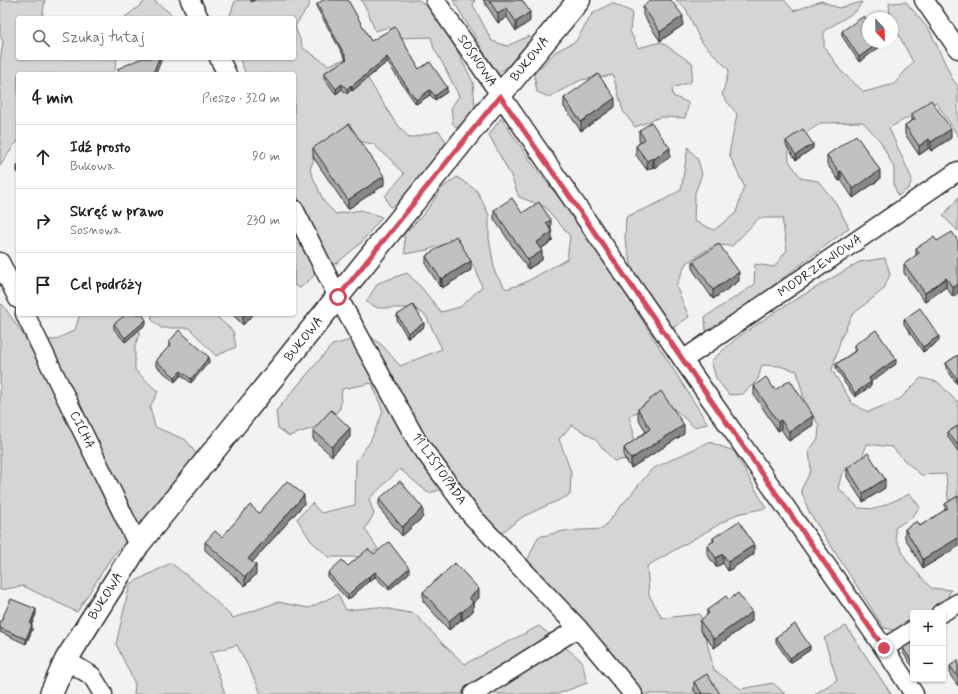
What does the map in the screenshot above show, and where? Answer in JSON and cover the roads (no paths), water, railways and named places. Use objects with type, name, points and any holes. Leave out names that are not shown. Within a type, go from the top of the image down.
[{"type":"street","points":[[190,0],[198,16]]},
{"type":"street","name":"SOSNOWA","points":[[435,0],[500,96],[884,648],[914,694]]},
{"type":"street","name":"BUKOWA","points":[[51,694],[66,660],[138,545],[578,0]]},
{"type":"street","points":[[924,0],[958,49]]},
{"type":"street","points":[[220,60],[225,72]]},
{"type":"street","name":"MODRZEWIOWA","points":[[683,360],[958,171]]},
{"type":"street","name":"11 LISTOPADA","points":[[296,213],[338,297],[417,441],[471,515],[578,628],[633,694]]},
{"type":"street","points":[[0,262],[16,295]]},
{"type":"street","name":"CICHA","points":[[26,316],[138,545]]},
{"type":"street","points":[[946,610],[958,603]]},
{"type":"street","points":[[473,694],[578,628]]},
{"type":"street","points":[[884,648],[910,632]]},
{"type":"street","points":[[66,660],[92,676],[103,694]]}]
